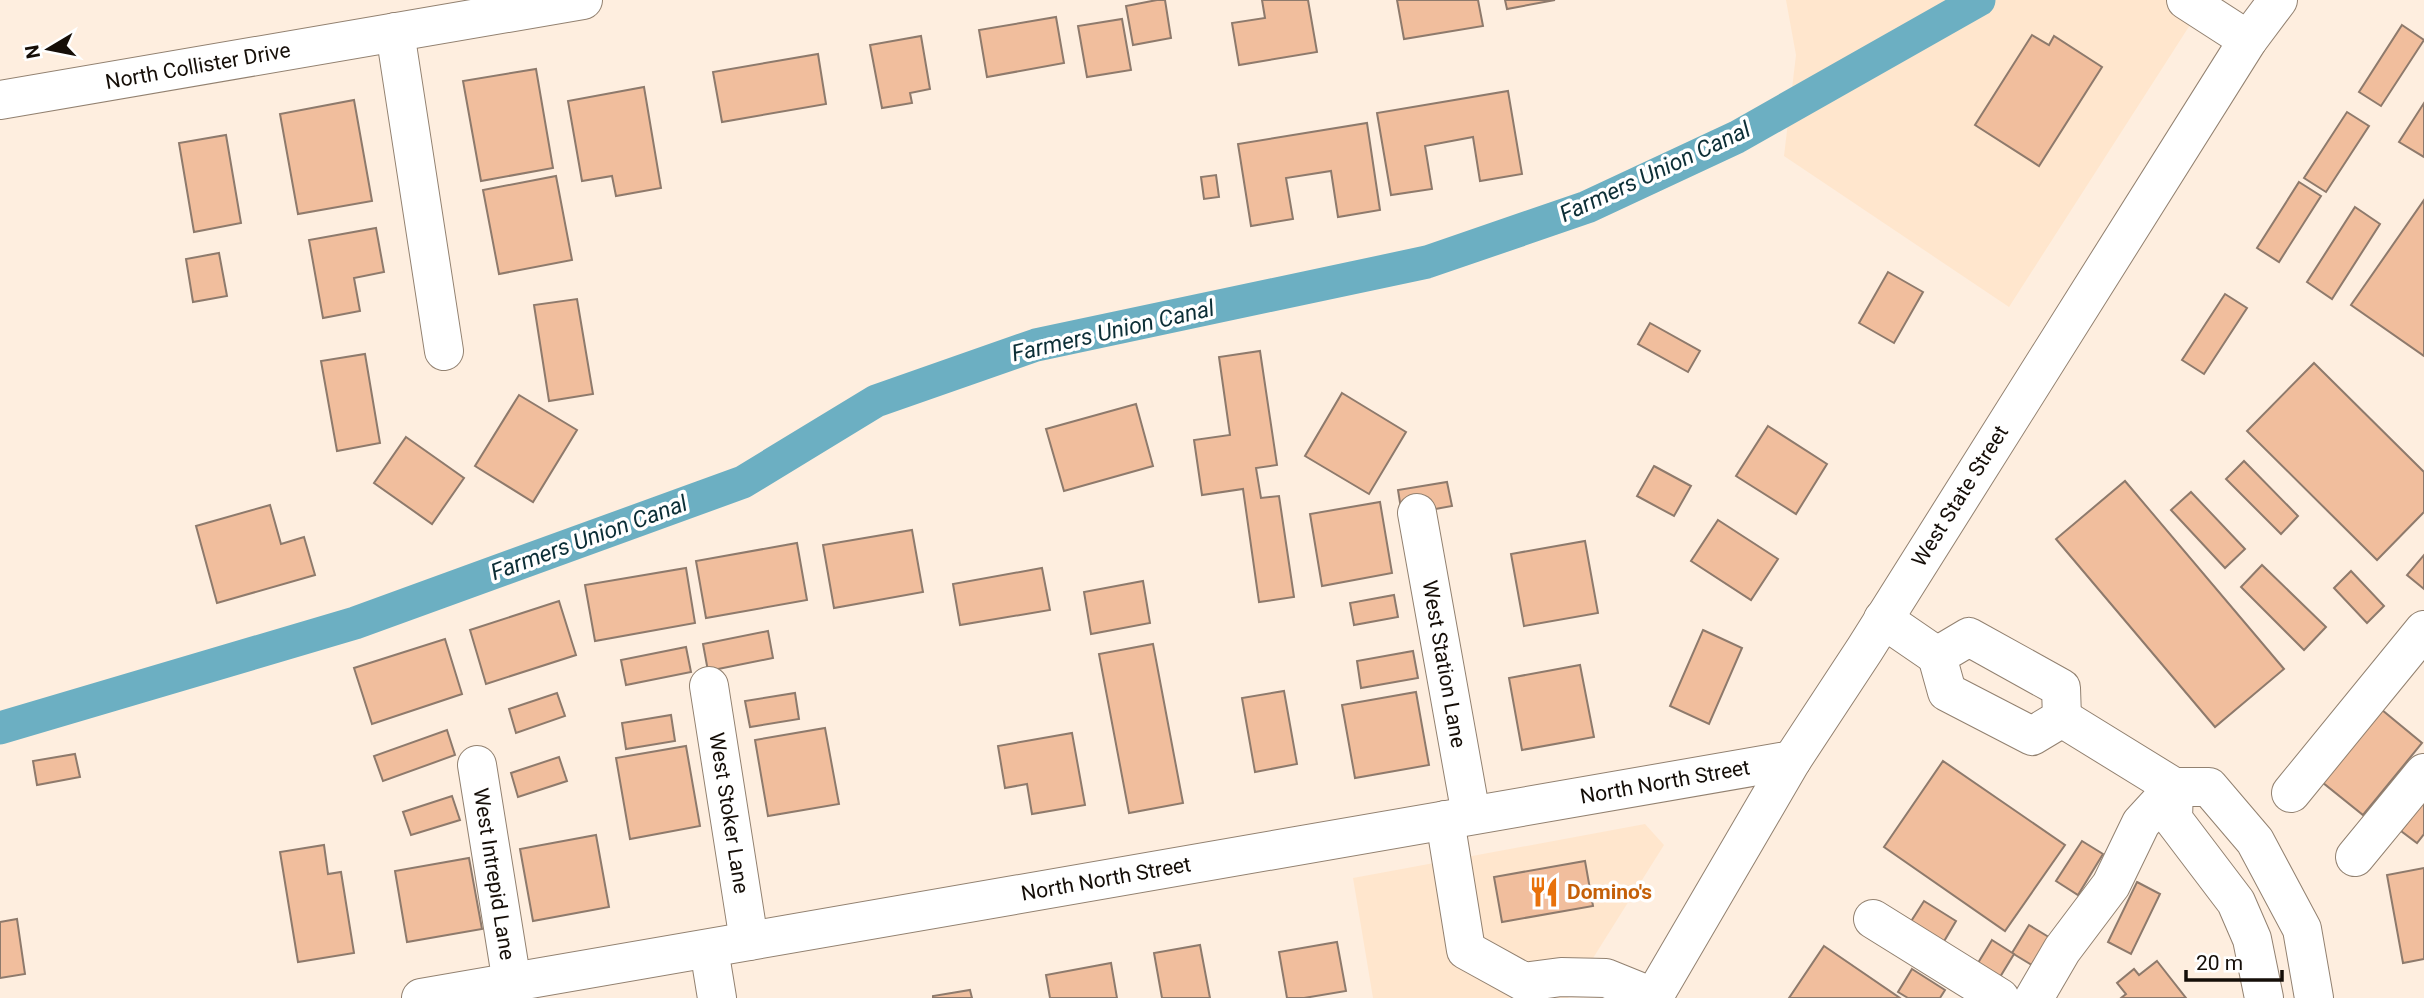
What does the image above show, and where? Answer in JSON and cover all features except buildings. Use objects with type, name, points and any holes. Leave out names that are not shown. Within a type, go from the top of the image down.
[{"type":"street","name":"North Collister Drive","points":[[0,100],[583,0]]},
{"type":"street","points":[[2186,0],[2248,40]]},
{"type":"street","name":"West State Street","points":[[1653,997],[1792,760],[2248,40],[2278,0]]},
{"type":"street","points":[[395,32],[444,351]]},
{"type":"street","name":"West Station Lane","points":[[1417,513],[1458,818],[1466,950],[1524,982],[1562,976],[1606,978],[1653,997]]},
{"type":"street","points":[[1883,619],[1937,656],[1947,692],[2032,736],[2062,718]]},
{"type":"street","points":[[2291,793],[2424,630]]},
{"type":"street","points":[[1937,656],[1969,637],[1988,646],[2061,688],[2062,718]]},
{"type":"street","name":"West Stoker Lane","points":[[709,686],[749,941]]},
{"type":"street","points":[[2062,718],[2174,787],[2209,787],[2255,841],[2302,929],[2314,998]]},
{"type":"street","name":"North North Street","points":[[421,998],[1792,760]]},
{"type":"street","name":"West Intrepid Lane","points":[[477,765],[512,982]]},
{"type":"street","points":[[2355,856],[2424,773]]},
{"type":"street","points":[[2034,998],[2062,950],[2111,885],[2141,823],[2174,787]]},
{"type":"street","points":[[2174,787],[2172,819],[2236,902],[2252,939],[2264,998]]},
{"type":"street","points":[[1873,919],[2000,998]]},
{"type":"street","points":[[709,948],[717,998]]},
{"type":"shaded area","points":[[1786,0],[2206,0],[2009,307],[1784,156],[1796,55]]},
{"type":"shaded area","points":[[1645,824],[1664,845],[1568,998],[1373,998],[1353,878]]},
{"type":"waterway","name":"Farmers Union Canal","points":[[0,728],[355,623],[743,482],[876,401],[1036,345],[1427,262],[1587,207],[1737,137],[1979,0]]},
{"type":"place","name":"Domino's","points":[[1544,892]]}]
